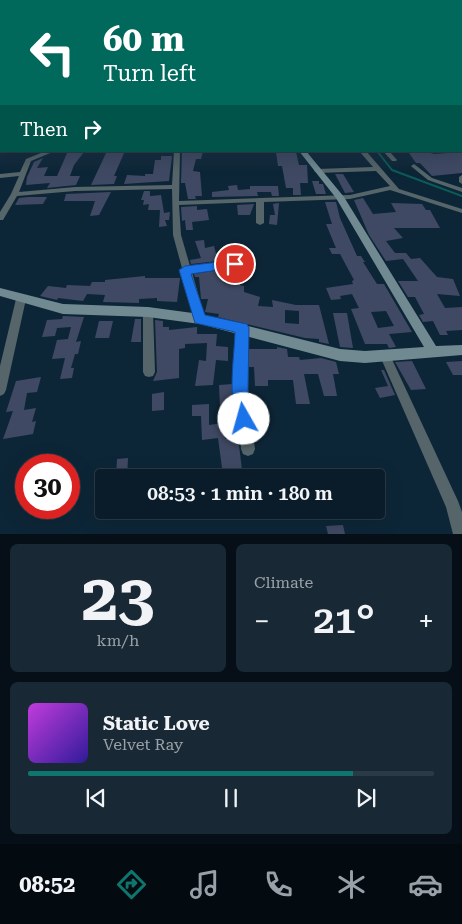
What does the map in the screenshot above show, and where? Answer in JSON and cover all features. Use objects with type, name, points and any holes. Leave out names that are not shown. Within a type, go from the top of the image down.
[{"type":"main road","points":[[303,152],[340,198],[433,352]]},
{"type":"main road","points":[[0,292],[21,299],[74,310],[148,312],[200,319],[242,328],[319,352],[365,357],[462,350]]},
{"type":"street","points":[[0,218],[15,194],[29,159],[49,152]]},
{"type":"street","points":[[177,152],[175,203],[177,235],[185,270],[200,319]]},
{"type":"street","points":[[363,152],[376,169],[397,190]]},
{"type":"street","points":[[387,152],[394,160]]},
{"type":"street","points":[[414,166],[435,182],[462,190]]},
{"type":"street","points":[[318,171],[376,169]]},
{"type":"street","points":[[0,176],[22,174]]},
{"type":"street","points":[[462,177],[462,182]]},
{"type":"street","points":[[15,194],[75,189],[176,187]]},
{"type":"street","points":[[175,203],[340,198],[390,188],[462,211]]},
{"type":"street","points":[[260,200],[260,223]]},
{"type":"street","points":[[185,270],[235,264]]},
{"type":"street","points":[[0,390],[21,299]]},
{"type":"street","points":[[148,312],[149,372]]},
{"type":"street","points":[[242,328],[240,389],[248,449]]},
{"type":"street","points":[[386,356],[453,506],[461,534]]},
{"type":"building","points":[[68,152],[84,152],[74,165],[70,176],[80,176],[76,185],[47,188],[50,183],[26,185],[27,177],[34,162],[43,158],[37,168],[48,167],[44,176],[57,176]]},
{"type":"building","points":[[107,152],[125,152],[114,176],[117,176],[114,184],[91,185]]},
{"type":"building","points":[[182,152],[203,152],[201,159],[196,159],[193,171],[200,172],[202,196],[195,196],[196,199],[188,199],[185,183],[181,183]]},
{"type":"building","points":[[276,152],[296,152],[299,165],[307,165],[308,183],[300,183],[301,195],[293,195],[293,188],[286,188],[282,166],[278,166]]},
{"type":"building","points":[[462,152],[462,173],[432,176],[420,163],[416,163],[409,153]]},
{"type":"building","points":[[161,156],[172,156],[169,181],[124,184],[127,175],[145,176],[145,174],[153,174],[155,160],[161,160]]},
{"type":"building","points":[[335,174],[343,174],[354,192],[345,193]]},
{"type":"building","points":[[312,181],[319,181],[319,184],[323,184],[326,194],[316,194]]},
{"type":"building","points":[[237,185],[238,190],[250,189],[250,186],[278,186],[279,196],[272,196],[271,192],[257,192],[258,196],[212,197],[212,192],[229,190],[228,186]]},
{"type":"building","points":[[144,191],[150,191],[150,196],[161,195],[164,213],[170,212],[169,220],[165,220],[167,226],[159,227],[160,210],[148,210],[149,204],[143,205],[144,200],[141,200]]},
{"type":"building","points":[[111,192],[99,215],[90,216],[95,201],[64,201],[66,194]]},
{"type":"building","points":[[47,197],[43,204],[15,205],[19,198]]},
{"type":"building","points":[[363,198],[373,214],[396,212],[391,203],[422,204],[426,210],[430,210],[440,228],[394,228],[403,238],[386,241],[395,253],[406,253],[411,259],[420,258],[437,277],[453,279],[460,296],[437,294],[445,308],[462,307],[462,330],[446,331],[448,335],[440,335],[433,321],[423,322],[419,315],[424,314],[415,297],[408,297],[398,281],[418,281],[403,259],[386,261],[369,235],[354,200]]},
{"type":"building","points":[[325,202],[336,202],[340,218],[357,256],[361,256],[377,284],[384,284],[412,332],[389,334],[396,347],[389,348],[387,344],[365,344],[351,309],[359,308],[352,294],[340,296],[341,299],[331,300],[326,288],[353,284],[352,281],[354,280],[340,254],[332,254],[329,248],[336,248],[326,224],[332,224]],"holes":[[[386,311],[394,326],[378,328],[371,312]]]},
{"type":"building","points":[[279,203],[277,225],[269,224],[270,215],[275,215],[273,204]]},
{"type":"building","points":[[254,204],[250,215],[238,215],[237,205]]},
{"type":"building","points":[[197,206],[197,210],[207,209],[209,220],[192,222],[193,230],[186,230],[185,220],[182,221],[181,207]]},
{"type":"building","points":[[204,240],[205,248],[214,246],[218,261],[191,264],[190,260],[201,258],[195,241]]},
{"type":"building","points":[[238,267],[240,285],[244,286],[244,292],[260,297],[258,306],[273,307],[272,300],[296,305],[319,305],[329,344],[319,342],[319,339],[305,338],[218,317],[219,314],[205,312],[208,299],[201,299],[199,277],[195,277],[194,274]],"holes":[[[285,310],[299,311],[299,324],[285,323]]]},
{"type":"building","points":[[145,276],[145,278],[180,278],[177,302],[157,301],[157,298],[139,299],[139,303],[103,302],[105,295],[87,294],[83,301],[58,298],[57,300],[40,296],[48,286],[66,288],[67,285],[90,286],[92,282]]},
{"type":"building","points":[[333,313],[347,313],[353,348],[340,347]]},
{"type":"building","points":[[63,316],[84,317],[76,342],[81,341],[78,354],[75,354],[71,368],[74,368],[72,378],[60,379],[65,358],[52,359],[57,340],[68,339],[71,327],[57,328],[55,336],[42,337],[47,320],[62,319]]},
{"type":"building","points":[[135,319],[141,319],[141,342],[131,342]]},
{"type":"building","points":[[155,320],[163,321],[163,327],[169,327],[169,330],[197,327],[197,334],[217,334],[216,346],[228,347],[228,361],[216,360],[213,385],[195,386],[199,360],[206,361],[207,343],[185,344],[185,348],[179,349],[179,378],[153,381],[157,372]]},
{"type":"building","points":[[99,321],[113,321],[109,338],[95,338]]},
{"type":"building","points":[[277,347],[287,349],[288,357],[299,357],[300,360],[321,358],[336,362],[339,374],[333,374],[337,396],[324,396],[318,374],[304,374],[310,404],[296,404],[293,380],[268,380],[268,386],[255,386],[254,367],[249,367],[249,349],[277,349]]},
{"type":"building","points":[[412,361],[426,389],[411,390],[395,362]]},
{"type":"building","points":[[462,361],[462,375],[453,375],[446,362]]},
{"type":"building","points":[[381,370],[384,370],[395,395],[380,398],[375,388],[388,386]]},
{"type":"building","points":[[41,377],[37,392],[27,393],[24,410],[36,408],[32,422],[36,421],[33,434],[3,439],[13,411],[6,412],[16,381]]},
{"type":"building","points":[[233,384],[235,407],[220,408],[219,385]]},
{"type":"building","points":[[164,392],[164,410],[152,411],[152,394]]},
{"type":"building","points":[[209,404],[209,425],[223,423],[225,439],[238,437],[242,469],[222,469],[218,438],[202,440],[201,416],[192,416],[192,405]]},
{"type":"building","points":[[128,458],[127,469],[116,469],[117,459]]},
{"type":"building","points":[[343,525],[345,534],[328,534],[326,526]]},
{"type":"waterway","points":[[378,152],[392,170],[462,196]]},
{"type":"route","points":[[235,264],[185,270],[200,319],[242,328],[240,389],[244,419]]}]
